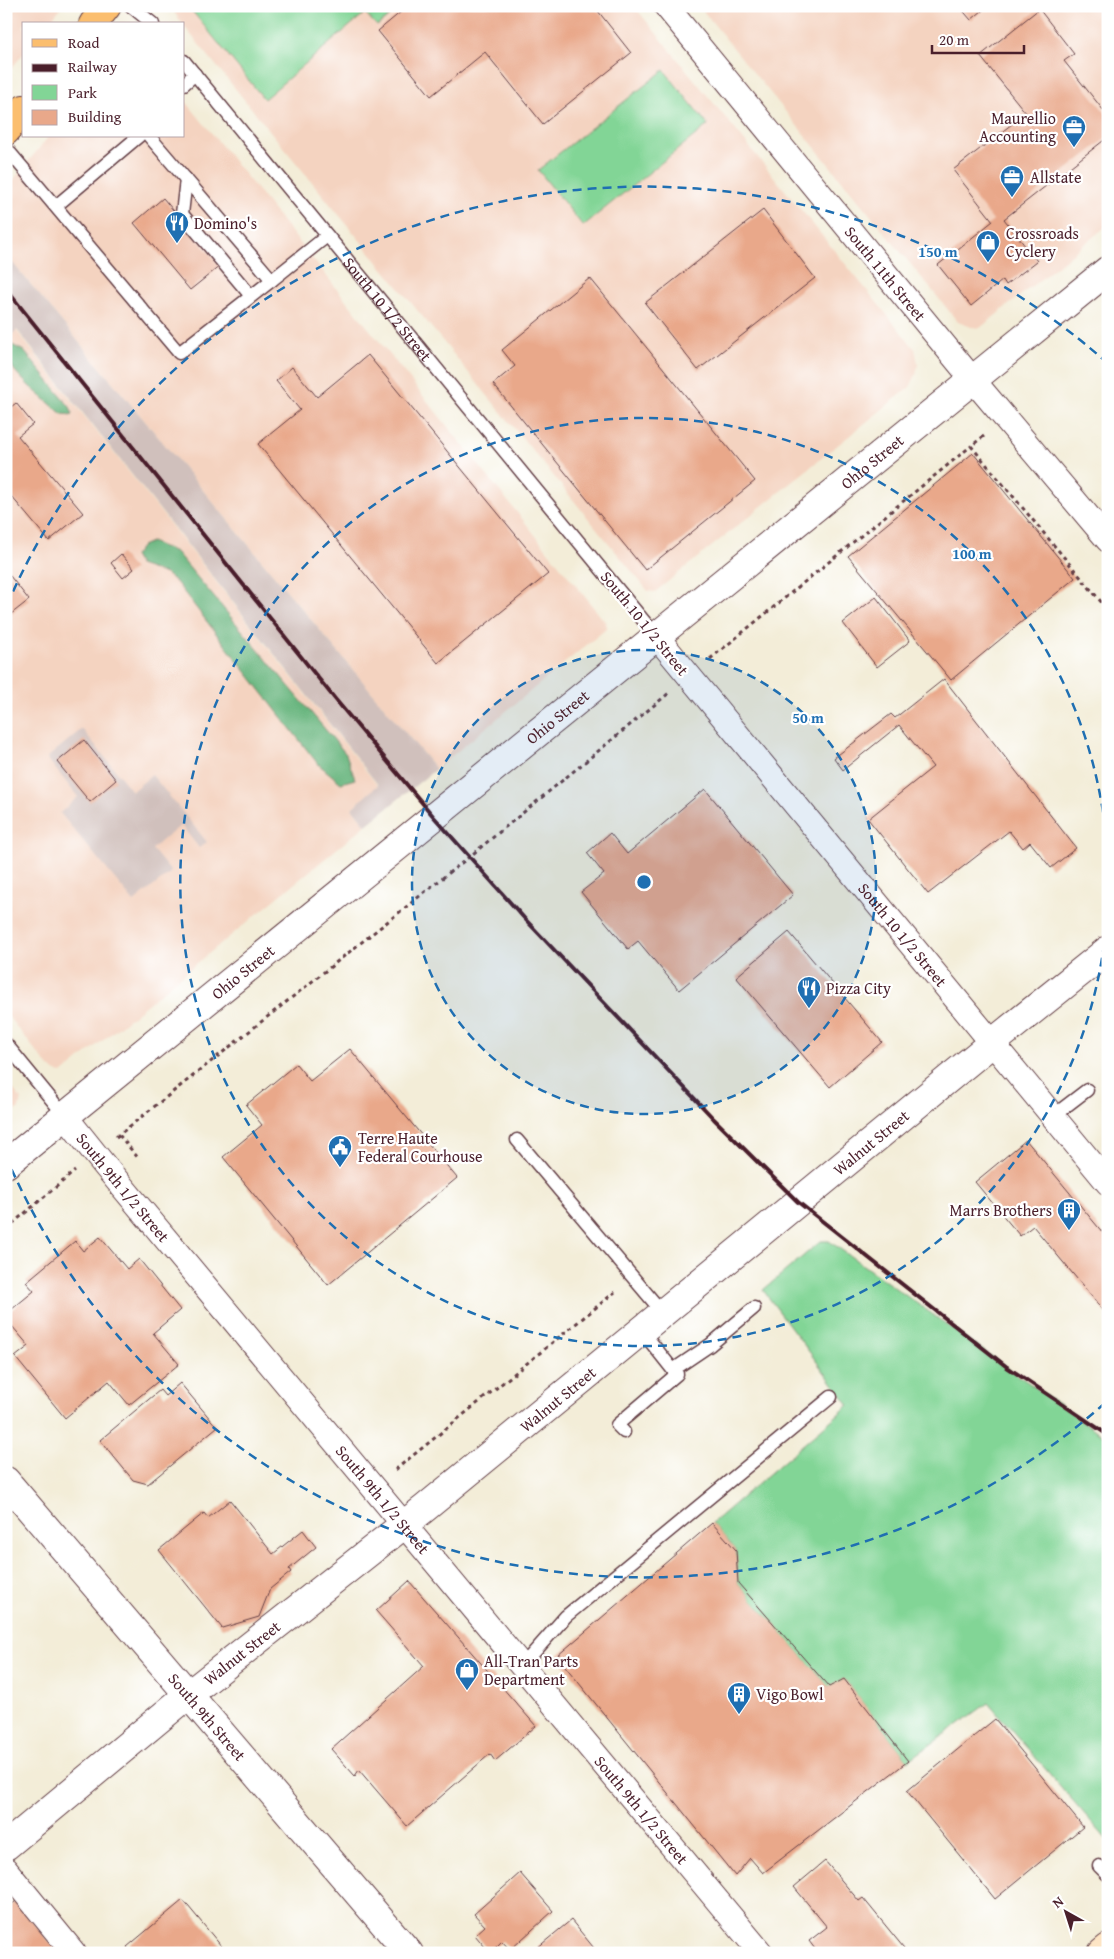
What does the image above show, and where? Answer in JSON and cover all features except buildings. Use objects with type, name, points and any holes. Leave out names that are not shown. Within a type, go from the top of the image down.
[{"type":"main road","points":[[95,22],[107,6]]},
{"type":"main road","points":[[6,131],[22,112]]},
{"type":"main road","points":[[1102,1953],[1108,1948]]},
{"type":"street","name":"South 11th Street","points":[[666,6],[973,380],[1108,540]]},
{"type":"street","name":"Ohio Street","points":[[6,1164],[1108,270]]},
{"type":"street","name":"South 10 1/2 Street","points":[[657,637],[1108,1183]]},
{"type":"street","name":"Walnut Street","points":[[6,1846],[188,1695],[415,1517],[1108,950]]},
{"type":"street","name":"South 9th 1/2 Street","points":[[65,1116],[96,1155],[415,1517],[522,1666],[761,1953]]},
{"type":"street","name":"South 9th Street","points":[[6,1481],[409,1953]]},
{"type":"street","points":[[6,1870],[74,1953]]},
{"type":"lane","points":[[131,6],[151,22]]},
{"type":"lane","name":"South 10 1/2 Street","points":[[185,61],[657,637]]},
{"type":"lane","points":[[185,83],[195,74]]},
{"type":"lane","points":[[56,206],[137,138]]},
{"type":"lane","points":[[151,138],[272,280]]},
{"type":"lane","points":[[6,148],[179,353],[327,236]]},
{"type":"lane","points":[[186,179],[182,214],[251,296]]},
{"type":"lane","name":"South 9th 1/2 Street","points":[[6,1044],[65,1116]]},
{"type":"lane","points":[[1053,1116],[1087,1090]]},
{"type":"lane","points":[[516,1140],[663,1313]]},
{"type":"lane","points":[[642,1331],[673,1370],[710,1345],[754,1308]]},
{"type":"lane","points":[[624,1432],[617,1424],[677,1374]]},
{"type":"lane","points":[[522,1666],[566,1616],[830,1397]]},
{"type":"path","points":[[6,1229],[469,857],[1006,418]]},
{"type":"path","points":[[971,446],[1108,610]]},
{"type":"path","points":[[415,1517],[393,1471],[633,1277]]},
{"type":"shaded area","points":[[6,6],[62,6],[50,22],[22,22],[22,55],[6,75]]},
{"type":"shaded area","points":[[174,6],[634,6],[915,349],[918,364],[916,375],[910,387],[655,592],[648,591],[187,30],[185,22],[181,22],[174,12]]},
{"type":"shaded area","points":[[699,6],[1108,6],[1108,225],[980,328],[958,322]]},
{"type":"shaded area","points":[[185,100],[606,623],[606,629],[436,769],[6,255],[6,189],[47,138],[185,138]]},
{"type":"shaded area","points":[[6,255],[436,769],[366,825],[352,808],[378,785],[17,330],[6,340]]},
{"type":"shaded area","points":[[16,330],[378,786],[352,808],[366,825],[63,1073],[56,1072],[49,1067],[6,1014],[6,340]]},
{"type":"shaded area","points":[[82,729],[132,791],[152,775],[207,842],[199,848],[181,825],[152,849],[171,872],[134,902],[60,813],[78,797],[47,758]]},
{"type":"shaded area","points":[[6,1080],[21,1099],[19,1108],[6,1118]]},
{"type":"green space","points":[[188,6],[402,6],[377,26],[365,13],[264,99]]},
{"type":"green space","points":[[664,70],[708,125],[583,226],[538,170]]},
{"type":"green space","points":[[10,344],[24,351],[70,407],[73,415],[62,414],[28,385],[14,370],[8,357]]},
{"type":"green space","points":[[151,542],[176,552],[346,754],[355,779],[341,783],[318,764],[176,582],[166,574],[139,565],[134,556],[142,546]]},
{"type":"green space","points":[[821,1241],[829,1241],[1108,1439],[1108,1841],[988,1703],[908,1761],[844,1679],[829,1687],[738,1583],[736,1550],[712,1523],[849,1405],[763,1290]]},
{"type":"railway","points":[[6,289],[335,699],[434,817],[524,918],[714,1119],[798,1202],[1007,1367],[1108,1435]]},
{"type":"place","name":"Maurellio Accounting","points":[[1074,148]]},
{"type":"place","name":"Allstate","points":[[1012,198]]},
{"type":"place","name":"Domino's","points":[[177,244]]},
{"type":"place","name":"Crossroads Cyclery","points":[[988,263]]},
{"type":"place","name":"Pizza City","points":[[809,1009]]},
{"type":"place","name":"Terre Haute Federal Courhouse","points":[[340,1168]]},
{"type":"place","name":"Marrs Brothers","points":[[1069,1231]]},
{"type":"place","name":"All-Tran Parts Department","points":[[467,1691]]},
{"type":"place","name":"Vigo Bowl","points":[[739,1715]]}]
